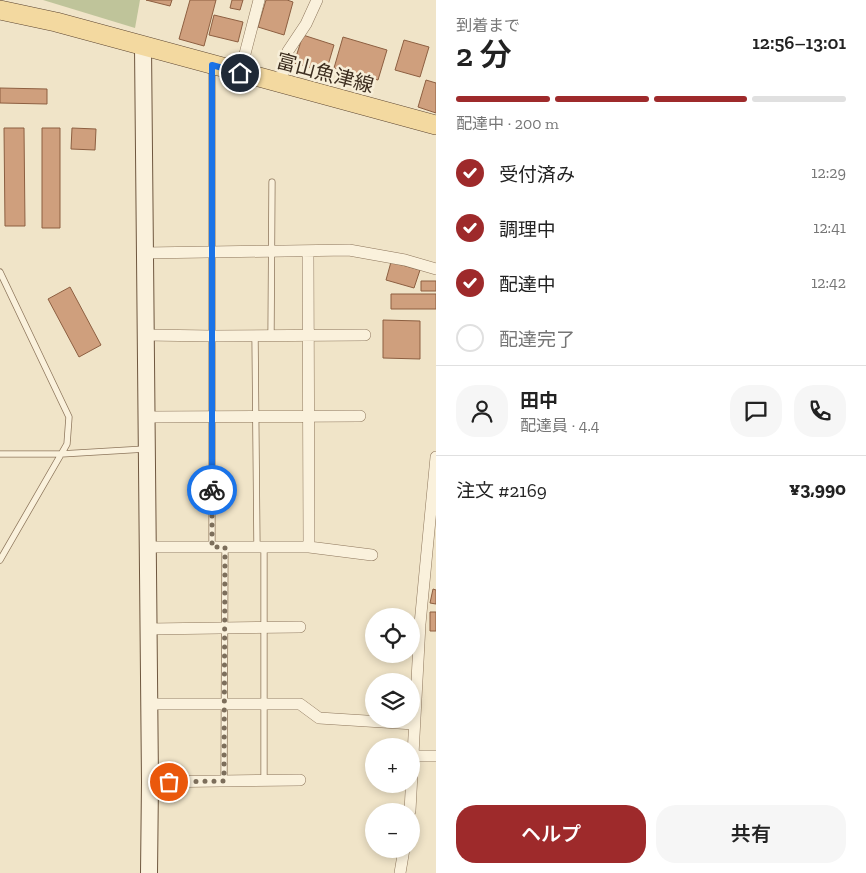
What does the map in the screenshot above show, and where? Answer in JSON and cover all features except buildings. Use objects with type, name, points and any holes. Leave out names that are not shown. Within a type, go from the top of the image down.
[{"type":"main road","name":"富山魚津線","points":[[0,10],[56,22],[436,125]]},
{"type":"street","points":[[240,73],[259,0]]},
{"type":"street","points":[[280,84],[288,51],[306,24],[317,0]]},
{"type":"street","points":[[143,47],[150,704],[149,873]]},
{"type":"street","points":[[145,253],[349,250],[405,260],[436,269]]},
{"type":"street","points":[[308,251],[309,547]]},
{"type":"street","points":[[146,335],[365,335]]},
{"type":"street","points":[[147,417],[360,416]]},
{"type":"street","points":[[417,673],[436,457]]},
{"type":"street","points":[[148,547],[309,547],[372,555]]},
{"type":"street","points":[[149,629],[300,627]]},
{"type":"street","points":[[150,704],[300,704],[319,718],[365,721]]},
{"type":"street","points":[[420,756],[436,756]]},
{"type":"street","points":[[150,782],[300,780]]},
{"type":"street","points":[[400,873],[402,858]]},
{"type":"lane","points":[[212,65],[212,547]]},
{"type":"lane","points":[[270,336],[272,182]]},
{"type":"lane","points":[[0,272],[69,416],[67,444],[0,560]]},
{"type":"lane","points":[[255,336],[263,628],[264,781]]},
{"type":"lane","points":[[0,454],[61,454],[147,449]]},
{"type":"lane","points":[[224,781],[225,547]]},
{"type":"green space","points":[[43,0],[140,0],[135,28]]},
{"type":"way so far","points":[[169,782],[224,781],[225,547],[212,547],[212,490]]},
{"type":"route","points":[[212,490],[212,65],[240,73]]}]
